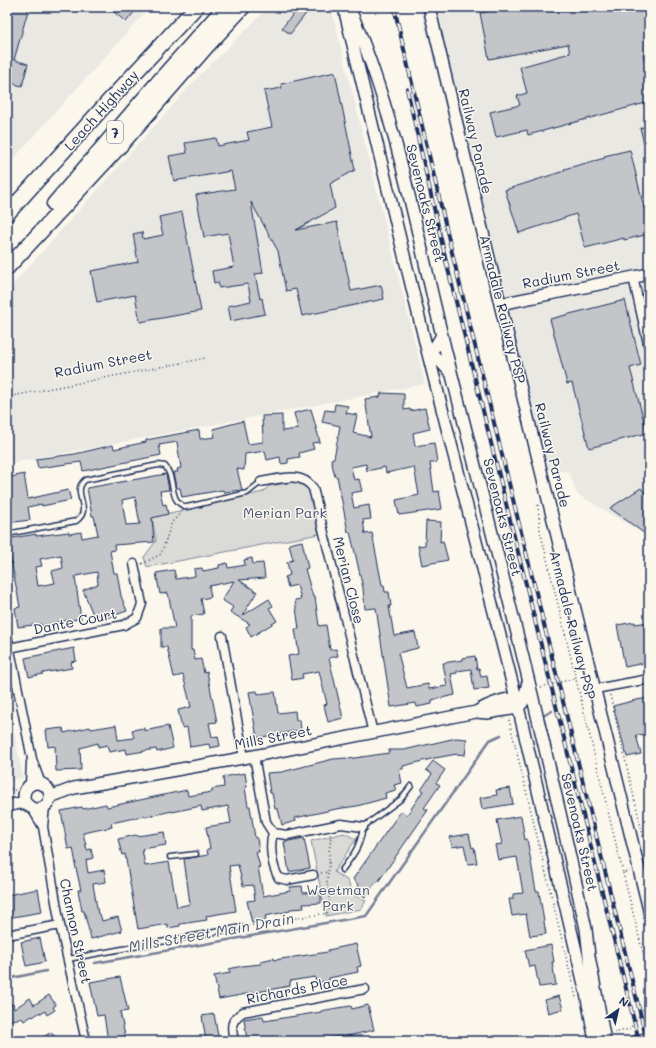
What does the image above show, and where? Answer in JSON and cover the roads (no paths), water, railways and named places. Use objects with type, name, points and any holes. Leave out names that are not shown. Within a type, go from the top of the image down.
[{"type":"highway","name":"Leach Highway","points":[[7,214],[196,7]]},
{"type":"highway","name":"7","points":[[7,258],[226,7]]},
{"type":"highway","points":[[194,42],[230,7]]},
{"type":"highway","points":[[7,268],[120,146],[243,7]]},
{"type":"main road","points":[[344,7],[427,350],[519,703],[586,993],[595,1041]]},
{"type":"main road","name":"Sevenoaks Street","points":[[349,7],[360,31],[384,99],[405,179],[442,334],[530,685],[586,929],[590,962],[609,1037]]},
{"type":"main road","name":"Railway Parade","points":[[429,7],[500,304],[649,910]]},
{"type":"main road","name":"Radium Street","points":[[500,304],[649,274]]},
{"type":"main road","points":[[427,350],[435,346],[442,334]]},
{"type":"main road","points":[[427,350],[452,374]]},
{"type":"main road","points":[[519,703],[530,685]]},
{"type":"main road","points":[[519,703],[537,716]]},
{"type":"main road","name":"Mills Street","points":[[46,794],[249,757],[476,712],[487,713],[519,703]]},
{"type":"main road","points":[[7,799],[19,796],[24,789],[37,783],[46,794],[38,808],[20,803],[7,806]]},
{"type":"main road","points":[[24,789],[29,805]]},
{"type":"main road","points":[[637,1041],[649,1038]]},
{"type":"street","points":[[633,277],[649,348]]},
{"type":"street","name":"Merian Close","points":[[261,482],[298,477],[308,482],[313,488],[373,733]]},
{"type":"street","name":"Dante Court","points":[[9,648],[124,625],[137,618],[142,604],[134,566]]},
{"type":"street","name":"Channon Street","points":[[7,635],[10,662],[32,760],[46,794],[43,827],[60,925],[86,1041]]},
{"type":"street","points":[[222,636],[249,757],[266,822],[273,833],[272,851],[276,872],[279,878],[288,880],[313,875]]},
{"type":"street","points":[[595,689],[649,679]]},
{"type":"street","name":"Channon Street","points":[[24,789],[32,760]]},
{"type":"street","name":"Channon Street","points":[[29,805],[43,827]]},
{"type":"street","points":[[273,833],[287,835],[341,824],[363,827]]},
{"type":"street","points":[[7,935],[60,925]]},
{"type":"street","name":"Richards Place","points":[[234,1041],[232,1029],[234,1018],[243,1012],[365,989]]},
{"type":"lane","points":[[7,534],[76,521],[81,518],[83,512],[79,490],[81,484],[85,480],[158,465],[165,466],[169,471],[175,500],[180,506],[187,507],[247,493],[261,482]]},
{"type":"lane","points":[[342,870],[357,849],[361,839],[363,827],[401,800],[411,786]]},
{"type":"lane","points":[[170,857],[196,854]]},
{"type":"lane","points":[[68,959],[242,927]]},
{"type":"waterway","points":[[541,717],[552,711]]},
{"type":"waterway","name":"Mills Street Main Drain","points":[[95,963],[366,916],[490,740],[501,735]]},
{"type":"waterway","name":"Mills Street Main Drain","points":[[7,979],[46,971]]},
{"type":"railway","points":[[394,7],[454,261],[647,1041]]},
{"type":"railway","points":[[407,89],[446,261],[639,1041]]},
{"type":"park label","name":"Merian Park","points":[[285,512]]},
{"type":"park label","name":"Weetman Park","points":[[338,898]]}]
